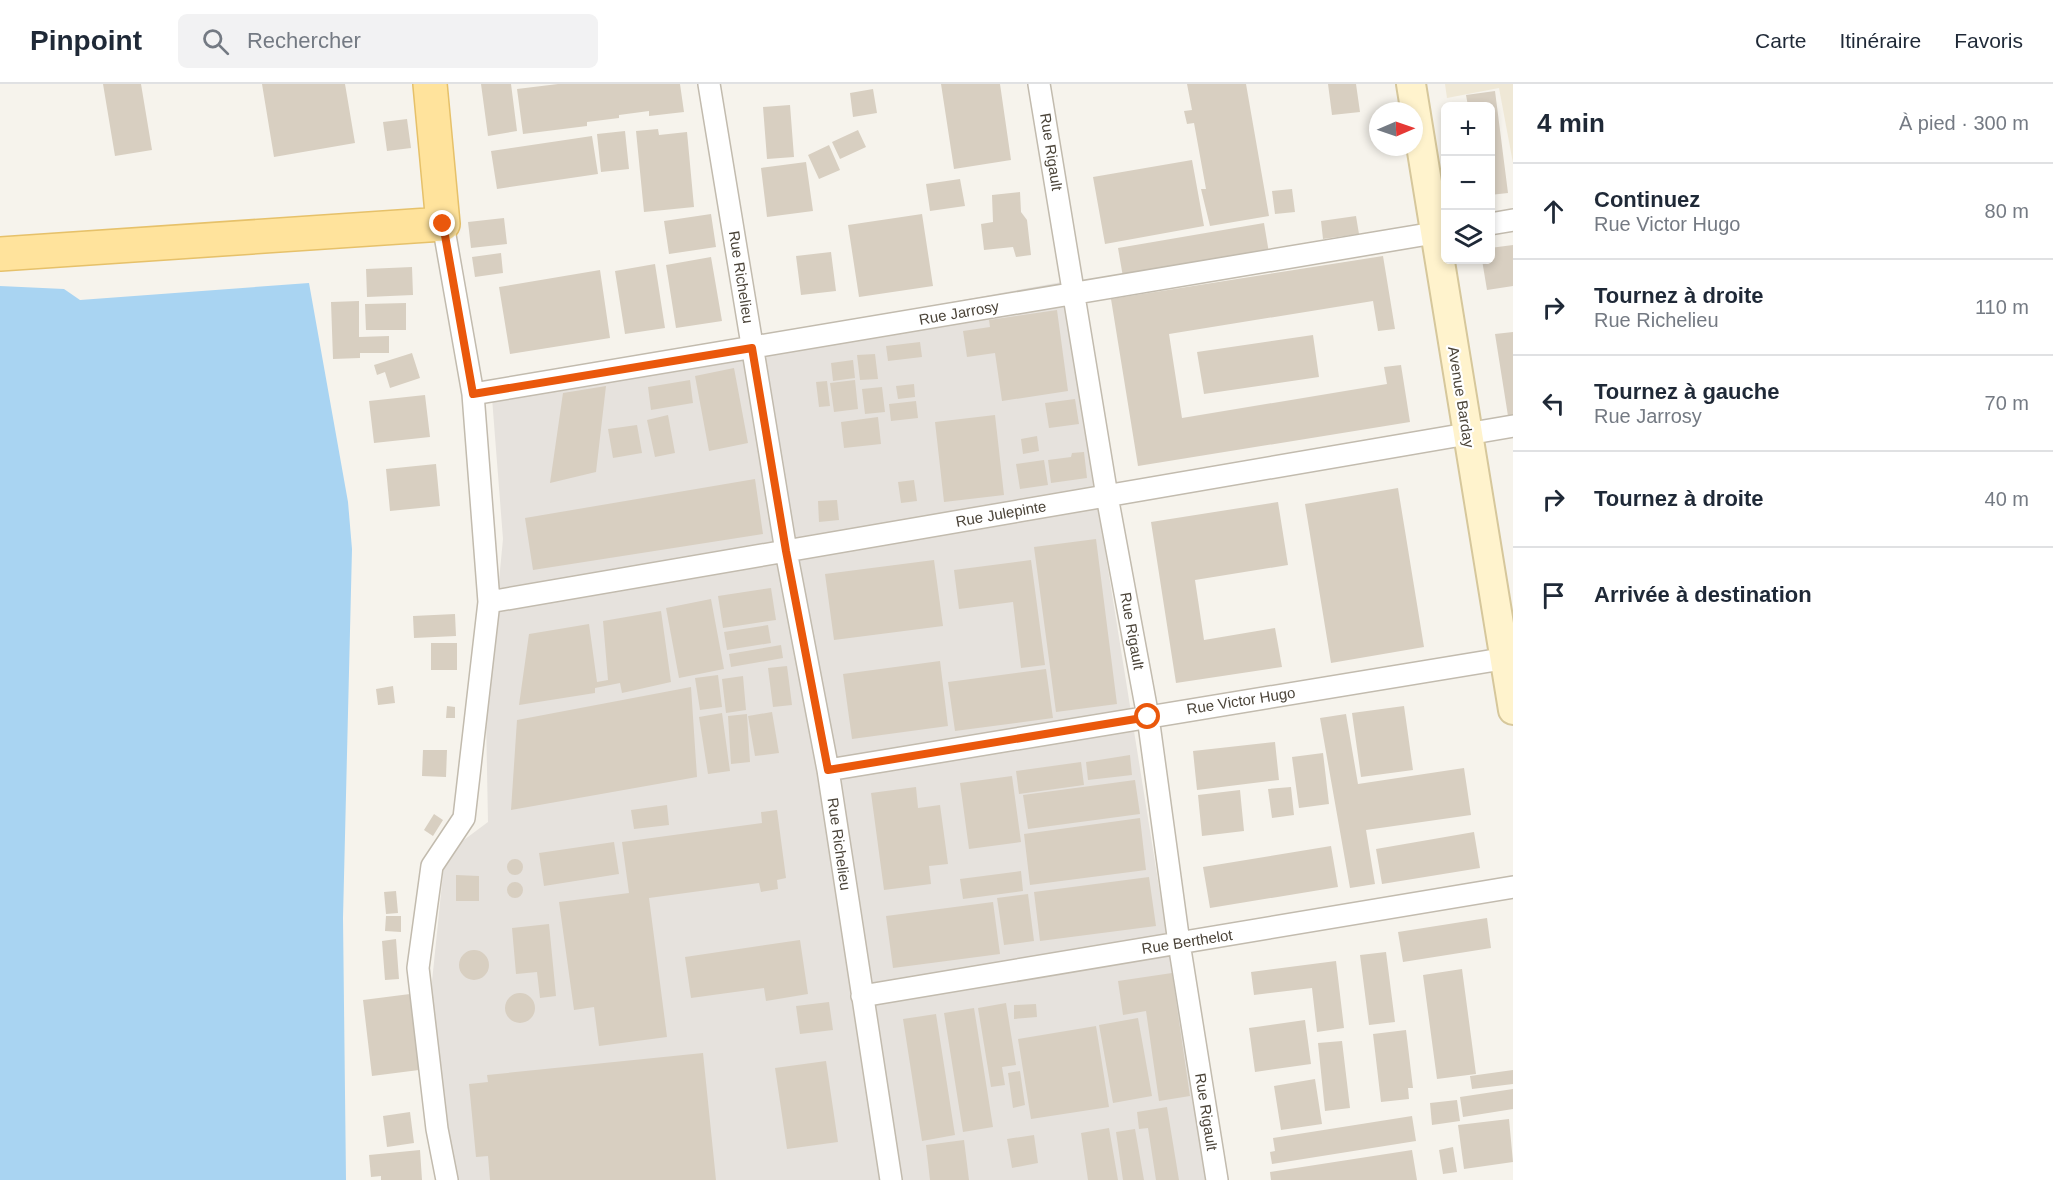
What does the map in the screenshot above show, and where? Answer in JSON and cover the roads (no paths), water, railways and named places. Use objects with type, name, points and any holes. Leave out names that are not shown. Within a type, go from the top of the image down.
[{"type":"main road","points":[[0,254],[443,224],[429,84]]},
{"type":"main road","name":"Avenue Barday","points":[[1410,84],[1440,232],[1466,435],[1509,657],[1513,710]]},
{"type":"street","name":"Rue Richelieu","points":[[709,84],[786,551],[828,770],[891,1180]]},
{"type":"street","name":"Rue Rigault","points":[[1039,84],[1107,496],[1148,717],[1179,943],[1217,1180]]},
{"type":"street","points":[[1495,223],[1513,220]]},
{"type":"street","points":[[443,224],[473,394],[489,602],[464,818],[432,866],[418,968],[437,1128],[447,1180]]},
{"type":"street","name":"Rue Jarrosy","points":[[473,394],[1440,232]]},
{"type":"street","name":"Rue Julepinte","points":[[489,602],[1513,426]]},
{"type":"street","name":"Rue Victor Hugo","points":[[828,770],[1509,657]]},
{"type":"street","name":"Rue Berthelot","points":[[862,996],[1513,887]]},
{"type":"water","points":[[309,283],[348,502],[352,549],[343,918],[346,1180],[0,1180],[0,286],[64,289],[80,300]]}]
